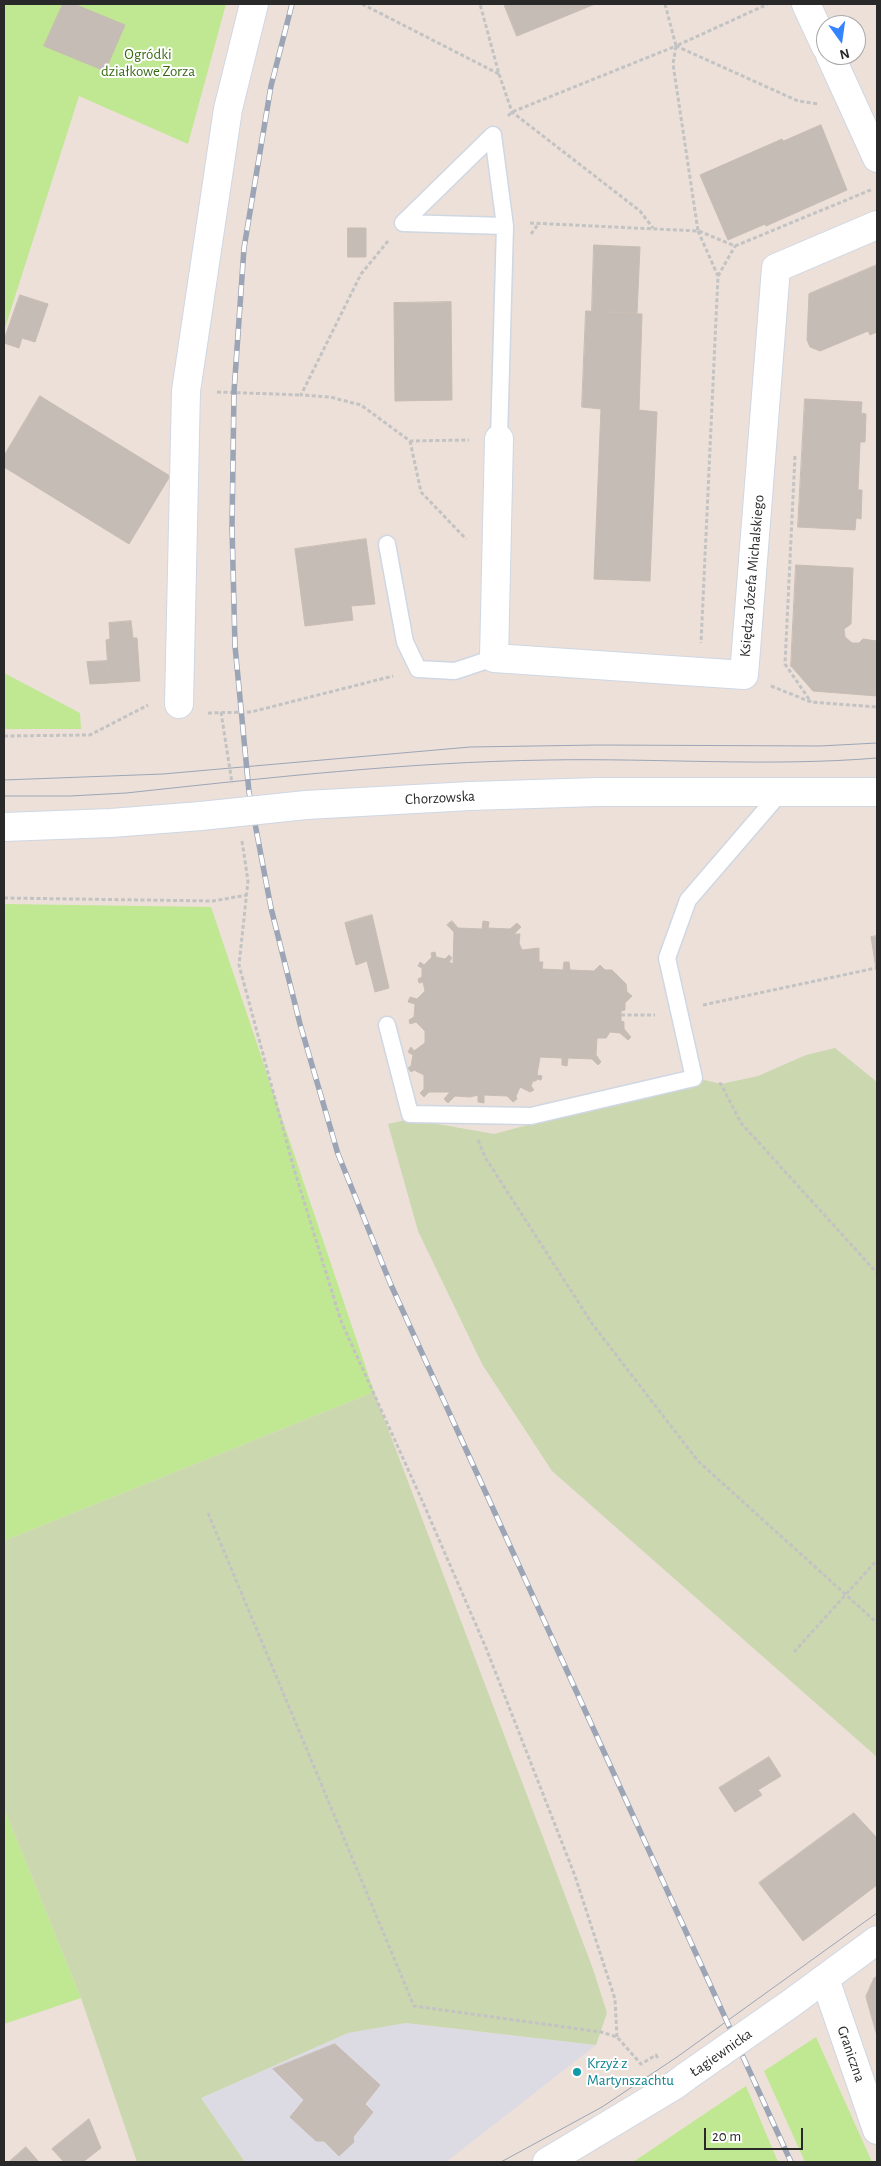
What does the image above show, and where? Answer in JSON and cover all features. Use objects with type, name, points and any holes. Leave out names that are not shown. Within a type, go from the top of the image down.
[{"type":"street","points":[[179,704],[186,390],[228,109],[254,4]]},
{"type":"street","points":[[806,4],[816,26]]},
{"type":"street","points":[[835,65],[877,158]]},
{"type":"street","name":"Księdza Józefa Michalskiego","points":[[494,658],[744,675],[776,268],[877,225]]},
{"type":"street","points":[[494,658],[499,439]]},
{"type":"street","name":"Chorzowska","points":[[4,827],[111,823],[306,805],[514,794],[877,792]]},
{"type":"street","name":"Łagiewnicka","points":[[548,2162],[675,2086],[877,1940]]},
{"type":"street","name":"Graniczna","points":[[825,1978],[877,2130]]},
{"type":"lane","points":[[403,223],[493,135]]},
{"type":"lane","points":[[493,135],[504,226],[499,439]]},
{"type":"lane","points":[[403,223],[504,226]]},
{"type":"lane","points":[[387,544],[405,642],[418,669],[455,671],[494,658]]},
{"type":"lane","points":[[387,1025],[410,1114],[531,1116],[694,1078],[666,958],[688,900],[781,792]]},
{"type":"path","points":[[362,4],[499,74]]},
{"type":"path","points":[[480,4],[499,74],[512,112],[640,211],[653,228]]},
{"type":"path","points":[[665,4],[676,46],[673,64],[698,231],[718,276],[700,672]]},
{"type":"path","points":[[757,4],[758,8]]},
{"type":"path","points":[[493,135],[512,112],[676,46],[768,4]]},
{"type":"path","points":[[676,46],[798,101],[855,109]]},
{"type":"path","points":[[718,276],[735,246],[877,187]]},
{"type":"path","points":[[504,226],[539,222],[698,231],[735,246]]},
{"type":"path","points":[[301,395],[361,274],[403,223]]},
{"type":"path","points":[[186,390],[330,397],[361,405],[410,441],[499,439]]},
{"type":"path","points":[[410,441],[421,492],[497,571]]},
{"type":"path","points":[[795,456],[785,664],[811,702]]},
{"type":"path","points":[[744,675],[811,702],[877,706]]},
{"type":"path","points":[[248,881],[239,966],[294,1169],[341,1321],[486,1648],[572,1867],[615,1999],[617,2036],[640,2064],[656,2055]]},
{"type":"path","points":[[4,898],[213,901],[247,895]]},
{"type":"path","points":[[621,1015],[652,1016],[876,968]]},
{"type":"path","points":[[694,1078],[721,1084],[740,1123],[877,1273]]},
{"type":"path","points":[[469,1116],[485,1157],[593,1325],[698,1461],[877,1623]]},
{"type":"path","points":[[208,1513],[414,2006],[601,2032],[617,2036]]},
{"type":"path","points":[[794,1652],[877,1560]]},
{"type":"shaded area","points":[[406,2023],[596,2045],[446,2162],[245,2162],[201,2098],[348,2033]]},
{"type":"green space","name":"Ogródki działkowe Zorza","points":[[4,4],[226,4],[188,144],[79,96],[4,331]]},
{"type":"green space","points":[[4,673],[80,713],[81,729],[4,729]]},
{"type":"green space","points":[[4,904],[211,907],[374,1392],[4,1541]]},
{"type":"green space","points":[[835,1048],[877,1082],[877,1757],[552,1471],[482,1364],[418,1231],[388,1124],[410,1119],[494,1134],[700,1079],[721,1084],[758,1076],[806,1055]]},
{"type":"green space","points":[[374,1392],[593,1969],[607,2013],[596,2045],[406,2023],[348,2033],[201,2098],[245,2162],[137,2162],[81,1998],[4,1808],[4,1541]]},
{"type":"green space","points":[[4,1808],[81,1998],[4,2024]]},
{"type":"green space","points":[[816,2037],[872,2162],[805,2162],[764,2071]]},
{"type":"green space","points":[[746,2086],[778,2162],[633,2162]]},
{"type":"building","points":[[63,4],[74,4],[125,25],[105,71],[44,46]]},
{"type":"building","points":[[504,4],[595,4],[517,36]]},
{"type":"building","points":[[821,125],[847,190],[766,226],[765,224],[728,240],[700,175],[782,139],[783,141]]},
{"type":"building","points":[[348,228],[366,228],[366,257],[348,257]]},
{"type":"building","points":[[594,245],[640,247],[637,313],[592,311]]},
{"type":"building","points":[[877,265],[877,332],[870,335],[868,331],[820,351],[810,347],[807,340],[809,294]]},
{"type":"building","points":[[20,295],[48,304],[35,342],[22,338],[19,348],[4,343],[4,340]]},
{"type":"building","points":[[451,302],[452,400],[395,401],[394,303]]},
{"type":"building","points":[[586,311],[642,314],[639,410],[657,412],[650,581],[594,579],[601,409],[582,407]]},
{"type":"building","points":[[40,396],[170,476],[129,544],[4,467],[4,456]]},
{"type":"building","points":[[805,399],[862,402],[861,413],[866,414],[865,442],[860,442],[858,490],[862,490],[861,519],[856,518],[855,530],[798,527]]},
{"type":"building","points":[[366,539],[375,604],[351,606],[353,620],[305,626],[295,549]]},
{"type":"building","points":[[796,565],[853,568],[851,624],[844,629],[845,637],[791,666]]},
{"type":"building","points":[[131,621],[133,638],[137,638],[140,681],[109,683],[106,640],[110,639],[109,623]]},
{"type":"building","points":[[845,637],[852,643],[859,643],[863,639],[877,641],[877,696],[813,691],[791,666]]},
{"type":"building","points":[[107,661],[109,683],[90,684],[87,662]]},
{"type":"building","points":[[372,915],[389,988],[375,992],[367,961],[356,965],[345,923]]},
{"type":"building","points":[[452,921],[458,928],[482,929],[483,921],[489,922],[488,928],[510,929],[517,923],[521,927],[514,934],[520,934],[519,943],[522,950],[539,948],[539,962],[543,962],[542,969],[563,970],[564,962],[569,962],[570,970],[594,971],[600,965],[605,970],[612,970],[626,984],[627,992],[632,996],[625,1003],[625,1010],[621,1011],[621,1021],[624,1022],[624,1029],[631,1037],[628,1040],[620,1033],[610,1032],[606,1038],[597,1038],[596,1055],[601,1062],[598,1065],[592,1059],[568,1058],[567,1066],[562,1065],[562,1058],[540,1057],[537,1075],[542,1076],[541,1080],[533,1081],[531,1086],[534,1090],[530,1092],[520,1087],[516,1096],[517,1099],[513,1102],[507,1096],[484,1095],[484,1103],[478,1102],[478,1095],[470,1097],[455,1096],[448,1103],[444,1099],[450,1092],[429,1092],[424,1097],[420,1093],[424,1089],[424,1075],[414,1070],[411,1072],[408,1068],[411,1066],[413,1055],[408,1052],[411,1047],[414,1051],[425,1043],[425,1031],[416,1022],[410,1024],[409,1020],[414,1017],[415,1004],[408,1002],[410,997],[417,999],[425,991],[423,982],[419,983],[418,979],[422,977],[422,968],[418,966],[420,962],[424,965],[432,957],[431,953],[435,952],[436,957],[445,959],[449,955],[452,958],[449,962],[453,964],[454,932],[447,925]]},
{"type":"building","points":[[877,936],[877,975],[871,937]]},
{"type":"building","points":[[769,1757],[781,1776],[758,1790],[762,1795],[735,1812],[719,1788]]},
{"type":"building","points":[[854,1813],[877,1838],[877,1885],[803,1941],[759,1883]]},
{"type":"building","points":[[877,1977],[877,1998],[867,1994],[874,1978]]},
{"type":"building","points":[[867,1994],[877,1998],[877,2036],[866,1997]]},
{"type":"building","points":[[335,2044],[380,2085],[365,2104],[373,2112],[353,2137],[354,2142],[339,2156],[324,2141],[316,2141],[290,2117],[304,2100],[273,2069]]},
{"type":"building","points":[[89,2119],[101,2148],[83,2162],[64,2162],[52,2149]]},
{"type":"building","points":[[26,2147],[39,2162],[9,2162]]},
{"type":"tram line","points":[[4,780],[163,774],[470,747],[598,745],[820,746],[877,743]]},
{"type":"tram line","points":[[4,796],[70,796],[126,793],[389,767],[495,761],[795,762],[877,758]]},
{"type":"tram line","points":[[501,2162],[602,2107],[677,2057],[877,1913]]},
{"type":"railway","points":[[292,4],[271,86],[244,248],[234,392],[232,527],[235,646],[249,792],[271,908],[300,1024],[338,1154],[391,1285],[791,2162]]},
{"type":"place","name":"Krzyż z Martynszachtu","points":[[577,2072]]}]
